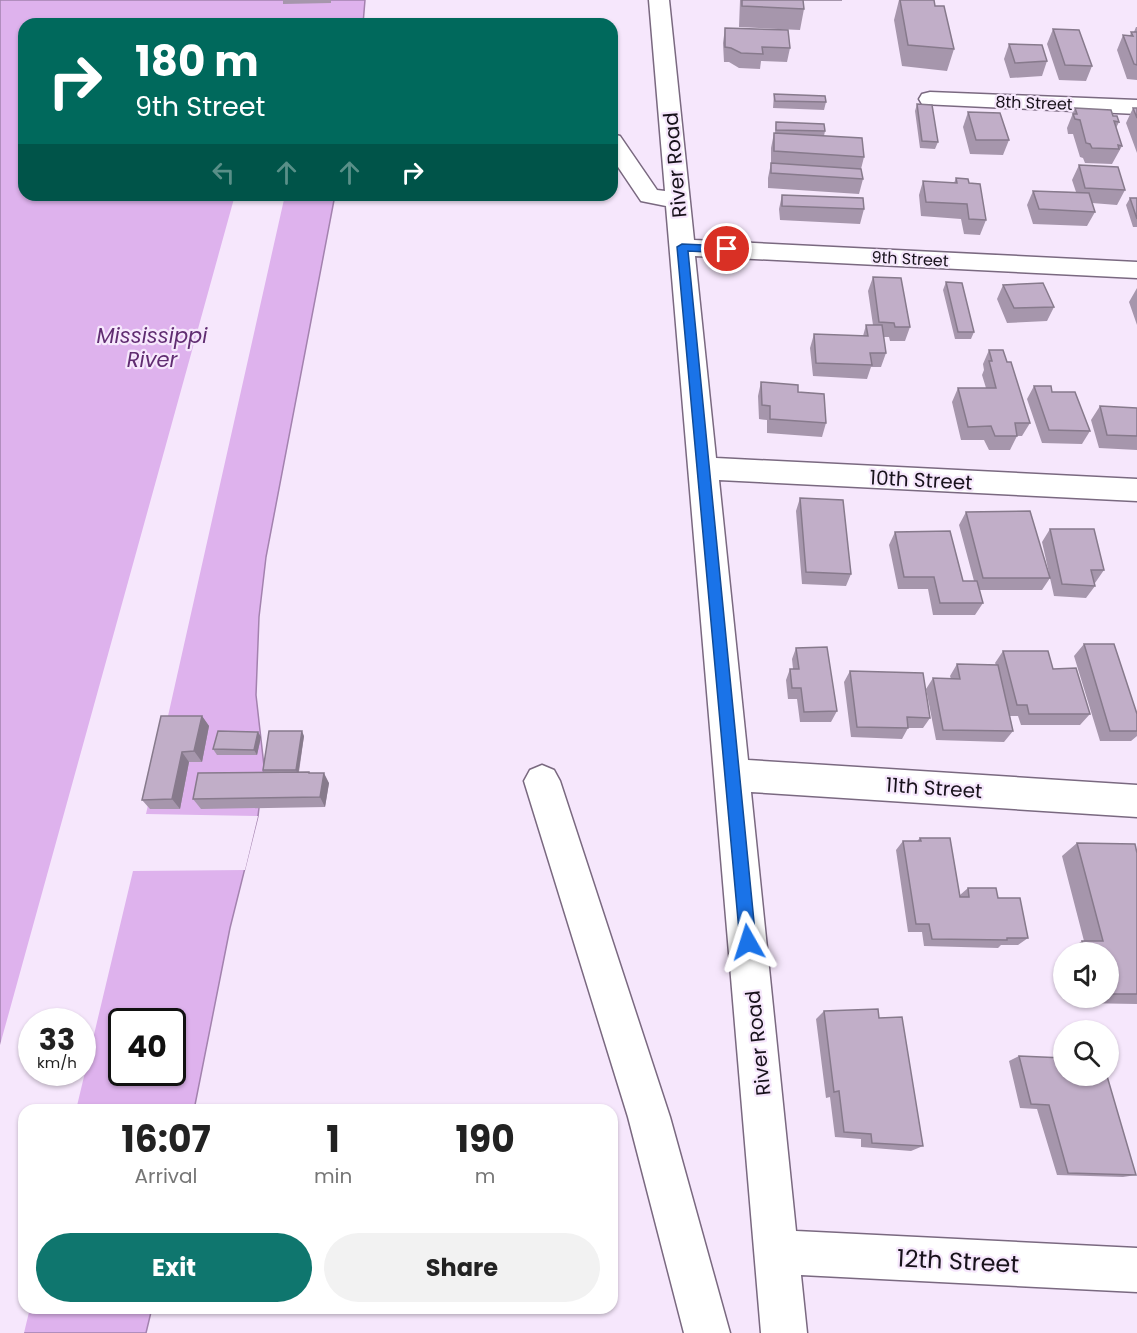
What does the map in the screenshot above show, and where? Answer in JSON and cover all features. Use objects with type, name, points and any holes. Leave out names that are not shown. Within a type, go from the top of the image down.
[{"type":"street","name":"River Road","points":[[659,0],[784,1333]]},
{"type":"street","name":"8th Street","points":[[930,99],[1137,107]]},
{"type":"street","points":[[618,150],[649,196],[678,200]]},
{"type":"street","name":"9th Street","points":[[682,247],[1137,270]]},
{"type":"street","name":"10th Street","points":[[704,468],[1137,490]]},
{"type":"street","name":"11th Street","points":[[731,775],[1137,801]]},
{"type":"street","points":[[542,781],[649,1118],[706,1333]]},
{"type":"street","name":"12th Street","points":[[778,1252],[1137,1270]]},
{"type":"water","name":"Mississippi River","points":[[0,0],[365,0],[364,18],[18,18],[18,201],[334,201],[266,557],[259,617],[256,695],[264,766],[258,816],[230,928],[195,1104],[18,1104],[18,1314],[151,1314],[146,1333],[0,1333]]},
{"type":"pier","points":[[233,201],[284,201],[146,814],[258,816],[245,870],[133,871],[96,1026],[96,1008],[18,1008],[18,1086],[82,1086],[77,1104],[18,1104],[18,1314],[29,1314],[24,1333],[0,1333],[0,1045]]},
{"type":"building","points":[[742,0],[803,0],[804,9],[742,6]]},
{"type":"building","points":[[900,0],[934,0],[935,6],[944,6],[954,49],[908,45]]},
{"type":"building","points":[[725,28],[788,30],[790,48],[762,47],[763,54],[741,53],[725,47]]},
{"type":"building","points":[[1053,29],[1079,30],[1092,66],[1065,65]]},
{"type":"building","points":[[1131,32],[1137,32],[1137,65],[1134,64],[1123,35],[1133,36]]},
{"type":"building","points":[[1009,44],[1042,45],[1047,61],[1015,63]]},
{"type":"building","points":[[774,94],[825,96],[826,102],[775,101]]},
{"type":"building","points":[[917,104],[932,105],[938,142],[922,141]]},
{"type":"building","points":[[1075,108],[1111,110],[1119,122],[1114,121],[1122,146],[1118,145],[1119,149],[1092,148],[1086,143],[1080,120],[1075,119],[1073,114],[1077,114]]},
{"type":"building","points":[[968,112],[1000,113],[1009,140],[976,140]]},
{"type":"building","points":[[776,122],[824,124],[825,131],[776,130]]},
{"type":"building","points":[[774,133],[862,138],[864,157],[774,151]]},
{"type":"building","points":[[771,163],[861,169],[863,179],[771,173]]},
{"type":"building","points":[[1079,165],[1118,167],[1125,190],[1085,188]]},
{"type":"building","points":[[956,178],[968,179],[969,183],[980,184],[986,220],[969,219],[967,204],[926,202],[923,181],[957,183]]},
{"type":"building","points":[[1033,191],[1089,193],[1095,212],[1039,209]]},
{"type":"building","points":[[782,195],[863,198],[864,209],[782,206]]},
{"type":"building","points":[[1130,198],[1137,198],[1137,219]]},
{"type":"building","points":[[873,277],[901,278],[910,327],[895,327],[894,323],[879,322]]},
{"type":"building","points":[[946,282],[962,283],[974,332],[958,332]]},
{"type":"building","points":[[1043,283],[1054,307],[1014,308],[1003,285]]},
{"type":"building","points":[[866,325],[882,325],[886,353],[870,353],[872,365],[816,363],[814,334],[868,336]]},
{"type":"building","points":[[989,350],[1003,350],[1007,362],[1011,362],[1030,423],[1015,423],[1017,436],[995,436],[991,426],[968,427],[958,388],[996,388],[989,361],[992,361]]},
{"type":"building","points":[[761,382],[798,385],[798,392],[824,394],[826,423],[770,419],[770,406],[762,405]]},
{"type":"building","points":[[1034,386],[1051,386],[1052,392],[1075,392],[1090,431],[1049,430]]},
{"type":"building","points":[[1100,406],[1137,408],[1137,436],[1107,435]]},
{"type":"building","points":[[800,498],[843,500],[851,574],[806,572]]},
{"type":"building","points":[[1030,511],[1050,578],[983,578],[966,512]]},
{"type":"building","points":[[1050,529],[1094,529],[1104,570],[1091,570],[1095,586],[1062,584]]},
{"type":"building","points":[[950,531],[963,581],[977,581],[983,603],[940,603],[934,577],[904,577],[895,532]]},
{"type":"building","points":[[1084,644],[1114,644],[1137,714],[1137,731],[1110,731]]},
{"type":"building","points":[[827,647],[837,711],[804,712],[801,688],[792,688],[790,669],[799,669],[796,648]]},
{"type":"building","points":[[1003,651],[1048,651],[1053,669],[1076,668],[1090,714],[1029,714],[1027,705],[1017,705]]},
{"type":"building","points":[[957,664],[998,665],[1013,731],[943,730],[933,678],[960,679]]},
{"type":"building","points":[[850,671],[923,673],[930,718],[907,717],[908,728],[857,727]]},
{"type":"building","points":[[161,716],[202,716],[194,751],[182,752],[172,799],[142,800]]},
{"type":"building","points":[[218,731],[258,732],[254,750],[213,749]]},
{"type":"building","points":[[269,731],[302,731],[296,770],[263,770]]},
{"type":"building","points":[[198,773],[324,773],[320,797],[193,799]]},
{"type":"building","points":[[920,838],[950,838],[960,897],[969,897],[968,888],[996,888],[998,898],[1020,898],[1028,938],[932,939],[929,924],[916,924],[903,841],[921,841]]},
{"type":"building","points":[[1077,843],[1135,844],[1137,853],[1137,994],[1119,994],[1119,942],[1082,941],[1103,941]]},
{"type":"building","points":[[878,1009],[879,1018],[902,1017],[923,1146],[872,1143],[871,1134],[844,1132],[839,1091],[834,1092],[824,1011]]},
{"type":"building","points":[[1019,1056],[1053,1058],[1053,1086],[1110,1086],[1136,1175],[1068,1173],[1049,1105],[1031,1104]]},
{"type":"route","points":[[727,249],[682,247],[748,942]]}]
